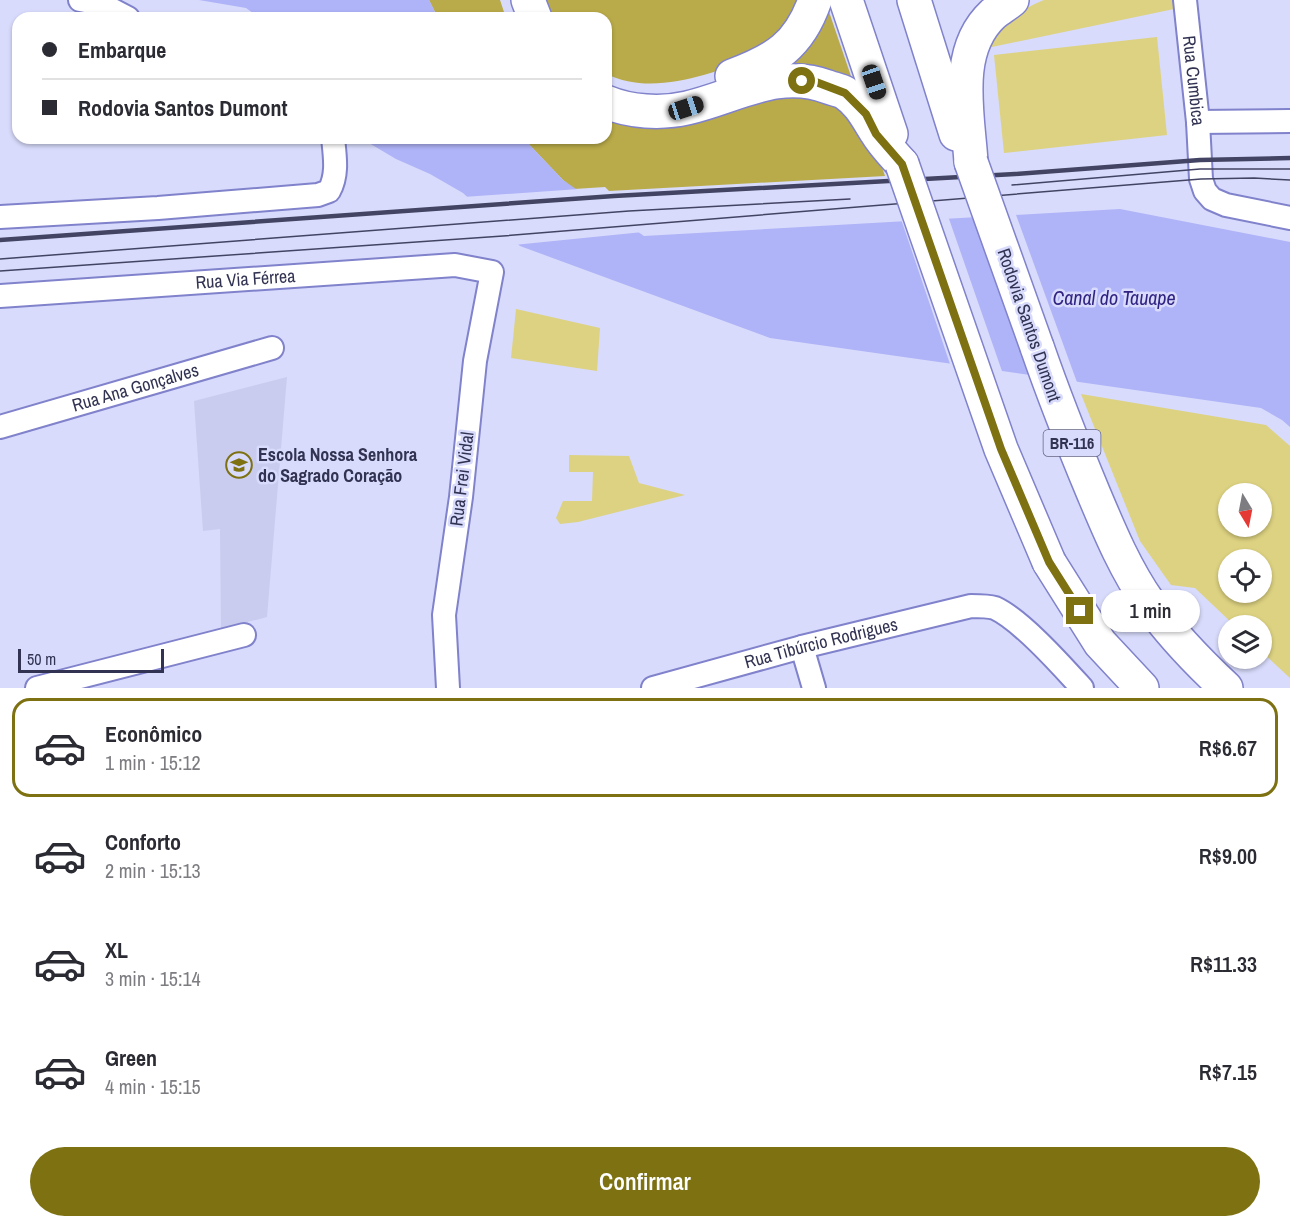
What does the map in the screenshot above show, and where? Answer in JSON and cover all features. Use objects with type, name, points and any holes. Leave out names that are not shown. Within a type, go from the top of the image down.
[{"type":"highway","points":[[612,104],[635,110],[660,111],[686,108],[762,75],[807,22],[815,0]]},
{"type":"highway","points":[[846,0],[1001,449],[1049,562],[1100,643],[1142,688]]},
{"type":"highway","name":"Rodovia Santos Dumont","points":[[914,0],[956,134],[971,162],[1061,416],[1112,537],[1150,604],[1203,666],[1226,688]]},
{"type":"highway","points":[[971,162],[965,81],[968,60],[978,36],[992,16],[1012,0]]},
{"type":"highway","points":[[612,87],[639,94],[659,94],[762,75],[816,82],[845,93],[866,114],[876,134],[902,164]]},
{"type":"street","points":[[80,0],[101,4],[117,12]]},
{"type":"street","name":"Rua Cumbica","points":[[1185,0],[1204,191],[1212,199],[1226,205],[1290,218]]},
{"type":"street","points":[[1198,122],[1290,121]]},
{"type":"street","points":[[0,217],[318,195],[329,191],[334,181],[336,161],[334,144]]},
{"type":"street","name":"Rua Via Férrea","points":[[0,296],[455,265],[492,272]]},
{"type":"street","name":"Rua Frei Vidal","points":[[448,688],[444,615],[461,497],[475,361],[492,272]]},
{"type":"street","name":"Rua Ana Gonçalves","points":[[0,427],[272,348]]},
{"type":"street","name":"Rua Tibúrcio Rodrigues","points":[[652,688],[802,647],[971,606],[992,607],[1009,616],[1082,688]]},
{"type":"street","points":[[37,688],[244,635]]},
{"type":"street","points":[[802,647],[814,688]]},
{"type":"shaded area","points":[[429,0],[500,0],[504,12],[435,12]]},
{"type":"shaded area","points":[[541,0],[825,0],[885,176],[609,191],[605,187],[574,189],[529,144],[612,144],[612,115],[655,123],[756,58],[682,80],[662,83],[624,81],[612,76],[612,12],[545,12]]},
{"type":"shaded area","points":[[1044,0],[1174,0],[1174,9],[987,48],[1003,25],[1027,8]]},
{"type":"shaded area","points":[[1157,37],[1167,135],[1004,153],[994,55]]},
{"type":"shaded area","points":[[516,309],[600,328],[597,371],[511,358]]},
{"type":"shaded area","name":"Escola Nossa Senhora do Sagrado Coração","points":[[287,377],[267,617],[221,629],[220,529],[203,531],[194,401]]},
{"type":"shaded area","points":[[1081,394],[1266,425],[1290,446],[1290,678],[1272,661],[1272,615],[1223,615],[1195,588],[1171,585],[1140,541]]},
{"type":"shaded area","points":[[569,455],[629,456],[639,483],[685,495],[578,522],[560,524],[556,518],[563,501],[592,501],[593,472],[569,472]]},
{"type":"water","points":[[199,0],[429,0],[435,12],[252,12],[246,8]]},
{"type":"water","name":"Canal do Tauape","points":[[371,144],[529,144],[563,180],[644,236],[1120,209],[1290,242],[1290,427],[1261,408],[770,338],[520,246],[463,193],[430,174],[396,159]]},
{"type":"pier","points":[[579,189],[643,232],[514,245],[463,197]]},
{"type":"pier","points":[[1015,212],[1078,385],[1030,378],[972,215]]},
{"type":"pier","points":[[948,216],[1003,374],[951,367],[901,219]]},
{"type":"tram line","points":[[1012,185],[1200,169],[1290,169]]},
{"type":"tram line","points":[[0,271],[503,236],[1201,179],[1290,180]]},
{"type":"tram line","points":[[0,259],[629,211],[850,199]]},
{"type":"railway","points":[[0,240],[614,196],[1015,174],[1200,160],[1290,158]]},
{"type":"place","name":"Escola Nossa Senhora do Sagrado Coração","points":[[239,465]]},
{"type":"route","points":[[802,81],[816,82],[845,93],[866,114],[876,134],[902,164],[1001,449],[1049,562],[1080,611]]}]
